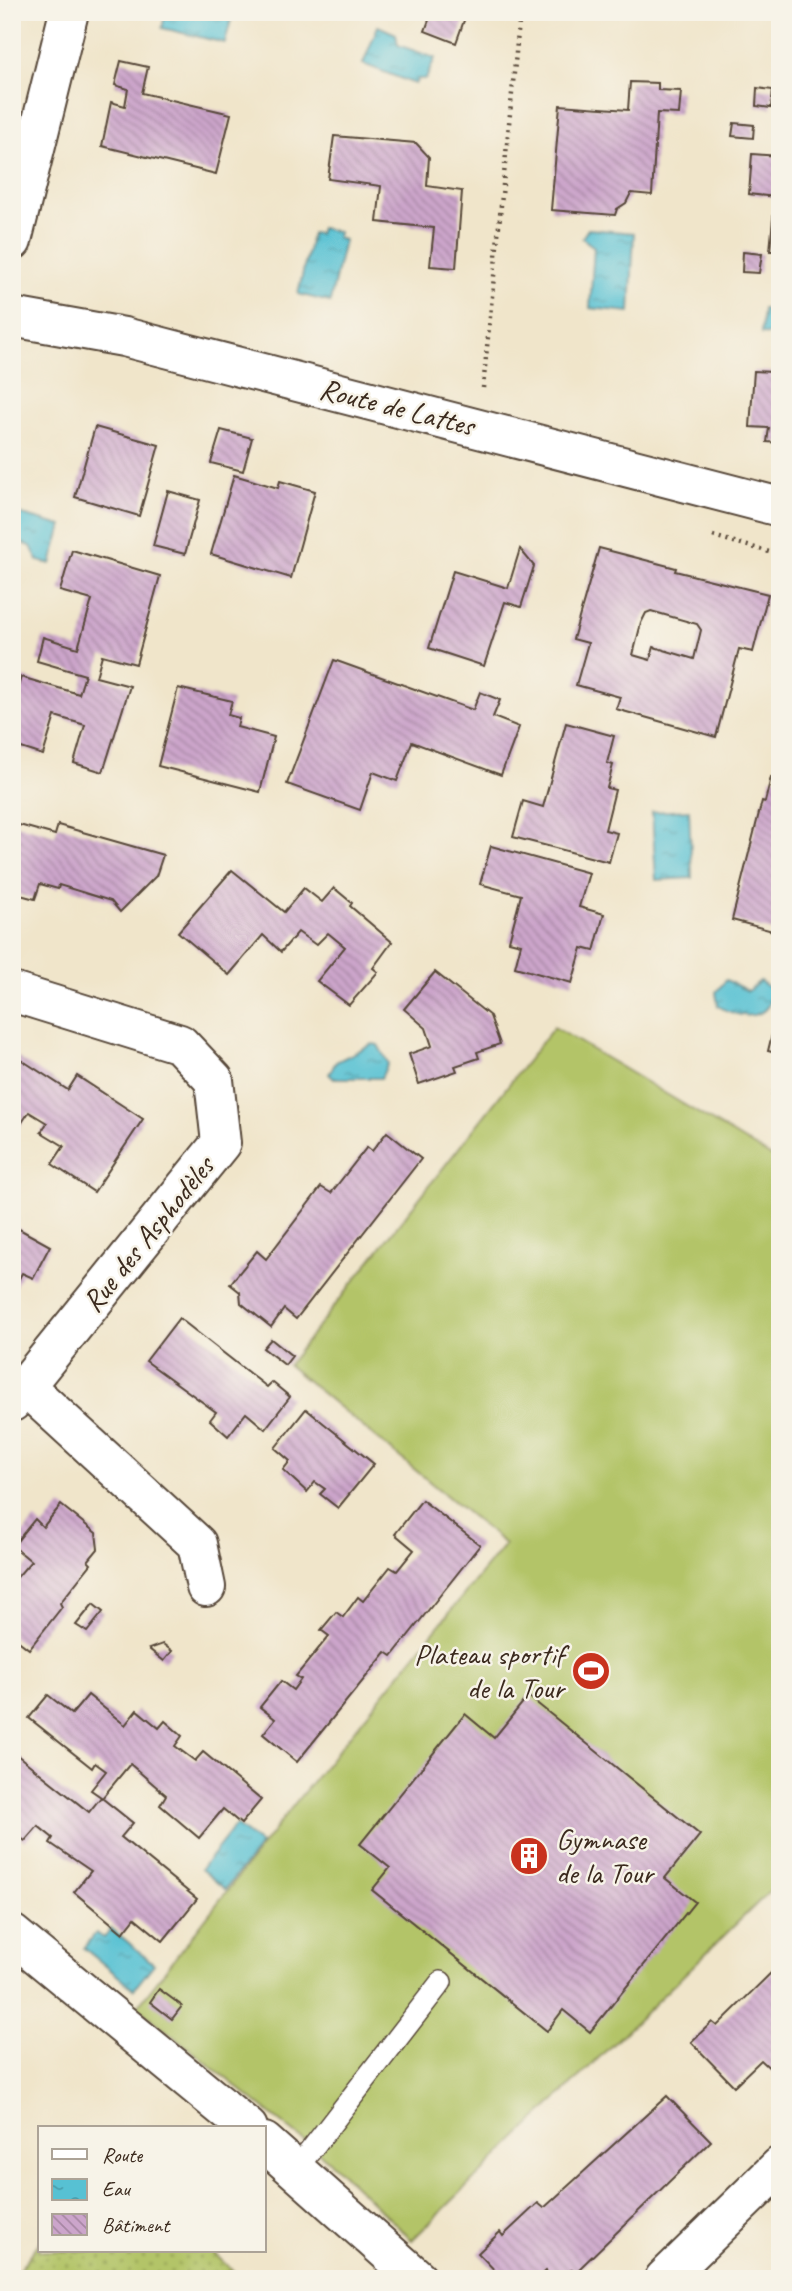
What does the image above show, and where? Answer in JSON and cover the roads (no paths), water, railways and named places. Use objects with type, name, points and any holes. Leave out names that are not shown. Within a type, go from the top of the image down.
[{"type":"street","points":[[12,241],[63,15]]},
{"type":"street","name":"Route de Lattes","points":[[12,317],[124,337],[780,507]]},
{"type":"street","name":"Rue des Asphodèles","points":[[12,992],[180,1044],[214,1080],[221,1143],[19,1395],[197,1544],[206,1587]]},
{"type":"street","points":[[12,1934],[246,2126]]},
{"type":"street","points":[[266,2144],[418,2279]]},
{"type":"street","points":[[664,2279],[780,2166]]},
{"type":"lane","points":[[296,2168],[441,1982]]},
{"type":"water","points":[[166,12],[233,12],[225,43],[162,28]]},
{"type":"water","points":[[378,26],[396,34],[398,45],[435,58],[426,79],[418,79],[415,84],[363,64]]},
{"type":"water","points":[[321,228],[338,232],[337,238],[344,240],[330,302],[298,294],[312,233],[319,234]]},
{"type":"water","points":[[588,229],[634,233],[630,312],[590,308],[594,247],[582,238]]},
{"type":"water","points":[[763,309],[780,310],[780,335],[761,334]]},
{"type":"water","points":[[15,513],[62,526],[51,564],[38,561],[31,546],[12,540]]},
{"type":"water","points":[[689,810],[692,878],[656,880],[652,812]]},
{"type":"water","points":[[726,980],[748,991],[760,981],[771,989],[766,1008],[760,1013],[745,1015],[718,1006],[716,992]]},
{"type":"water","points":[[372,1044],[378,1045],[388,1063],[381,1078],[333,1078],[329,1074],[336,1062]]},
{"type":"water","points":[[236,1825],[261,1845],[225,1889],[201,1869]]},
{"type":"water","points":[[111,1928],[154,1964],[134,1989],[84,1948],[96,1933],[104,1938]]},
{"type":"place","name":"Plateau sportif de la Tour","points":[[591,1671]]},
{"type":"place","name":"Gymnase de la Tour","points":[[529,1856]]}]
